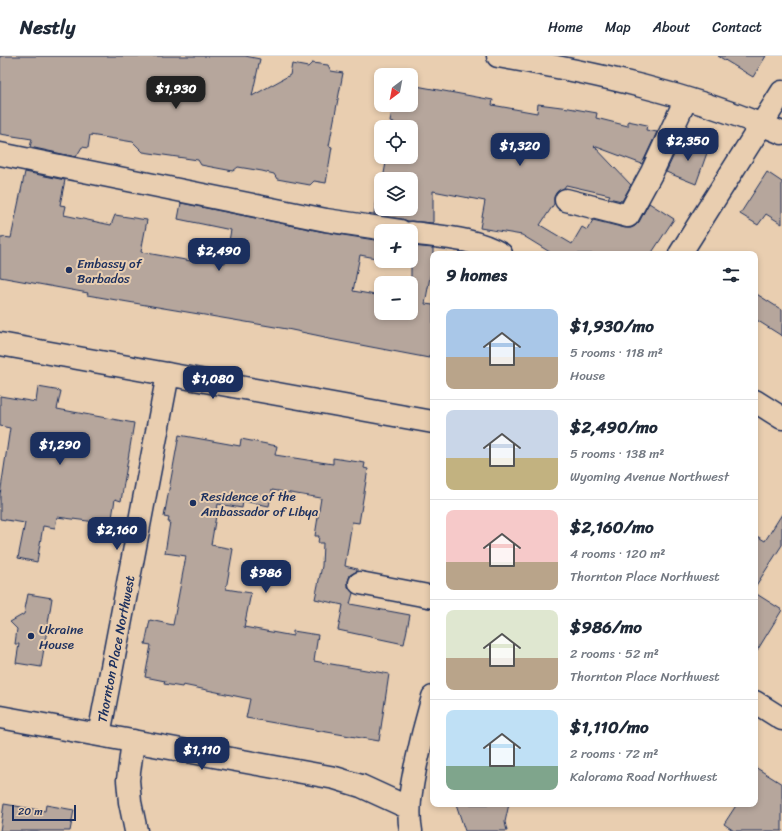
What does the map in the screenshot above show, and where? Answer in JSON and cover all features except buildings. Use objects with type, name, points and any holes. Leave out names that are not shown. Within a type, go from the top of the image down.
[{"type":"street","points":[[498,56],[534,59],[610,78],[686,99],[782,132]]},
{"type":"street","points":[[682,251],[782,92]]},
{"type":"street","points":[[566,200],[628,216],[652,172],[686,99]]},
{"type":"street","points":[[0,154],[326,220],[374,227]]},
{"type":"street","points":[[418,234],[470,242],[490,247],[496,251]]},
{"type":"street","points":[[0,344],[430,421]]},
{"type":"street","name":"Thornton Place Northwest","points":[[99,735],[168,374]]},
{"type":"street","points":[[758,403],[782,418]]},
{"type":"street","points":[[360,583],[430,596]]},
{"type":"street","points":[[758,704],[782,719]]},
{"type":"street","points":[[411,831],[409,808],[411,792],[419,751],[430,709]]},
{"type":"street","points":[[1,723],[99,735],[336,778],[361,786],[409,808]]},
{"type":"street","points":[[129,825],[128,780],[133,741]]},
{"type":"place","name":"Embassy of Barbados","points":[[69,270]]},
{"type":"place","name":"Residence of the Ambassador of Libya","points":[[193,503]]},
{"type":"place","name":"Ukraine House","points":[[31,636]]}]
